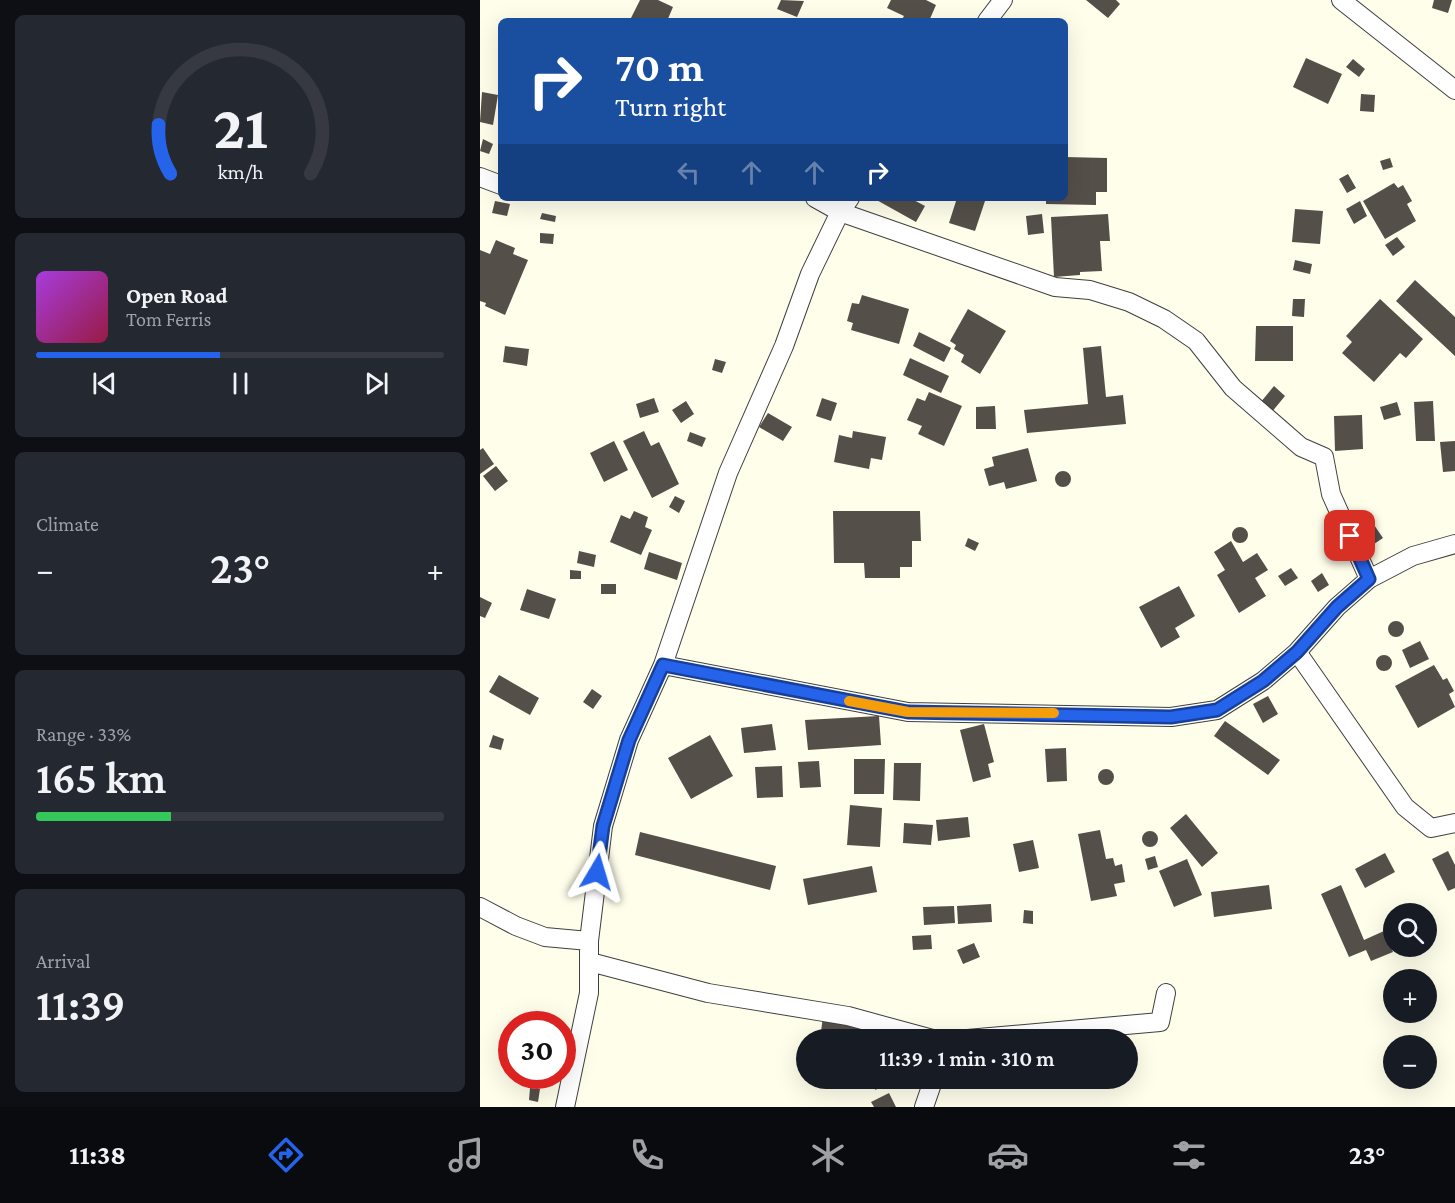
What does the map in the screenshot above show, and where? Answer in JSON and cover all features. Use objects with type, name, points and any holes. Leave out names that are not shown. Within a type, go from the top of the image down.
[{"type":"street","points":[[989,18],[1003,0]]},
{"type":"street","points":[[1341,0],[1455,90]]},
{"type":"street","points":[[480,177],[498,184]]},
{"type":"street","points":[[828,201],[845,205],[1055,286],[1090,290],[1129,302],[1164,320],[1196,341],[1233,388],[1301,447],[1324,457],[1331,494],[1369,579]]},
{"type":"street","points":[[565,1107],[590,993],[589,941],[603,826],[629,740],[663,665],[728,473],[784,346],[810,273],[845,205]]},
{"type":"street","points":[[663,665],[908,712],[1171,717],[1217,710],[1263,681],[1297,652],[1337,607],[1369,579],[1413,556],[1455,544]]},
{"type":"street","points":[[1297,652],[1405,807],[1431,828],[1455,823]]},
{"type":"street","points":[[480,907],[545,938],[589,941]]},
{"type":"street","points":[[590,962],[708,993],[848,1016],[896,1029]]},
{"type":"street","points":[[1081,1029],[1160,1022],[1166,993]]},
{"type":"street","points":[[924,1107],[930,1089]]},
{"type":"building","points":[[640,0],[658,0],[673,7],[668,18],[631,18]]},
{"type":"building","points":[[781,0],[804,1],[797,17],[777,9]]},
{"type":"building","points":[[891,0],[926,0],[936,5],[930,18],[903,18],[904,16],[887,8]]},
{"type":"building","points":[[1086,0],[1116,0],[1120,4],[1108,18]]},
{"type":"building","points":[[1434,0],[1452,0],[1448,13],[1432,8]]},
{"type":"building","points":[[1306,58],[1342,74],[1328,104],[1293,87]]},
{"type":"building","points":[[1353,59],[1365,69],[1359,77],[1346,67]]},
{"type":"building","points":[[482,92],[498,95],[493,125],[480,122]]},
{"type":"building","points":[[1361,94],[1375,95],[1374,112],[1360,111]]},
{"type":"building","points":[[483,139],[493,144],[489,154],[480,151]]},
{"type":"building","points":[[1068,157],[1107,158],[1107,192],[1096,192],[1096,205],[1046,204],[1046,201],[1068,201]]},
{"type":"building","points":[[1390,158],[1393,167],[1383,170],[1380,161]]},
{"type":"building","points":[[1348,174],[1356,188],[1347,193],[1339,179]]},
{"type":"building","points":[[1394,183],[1398,188],[1403,185],[1412,201],[1407,204],[1416,221],[1385,239],[1363,201]]},
{"type":"building","points":[[495,201],[510,204],[507,216],[492,213]]},
{"type":"building","points":[[878,201],[916,201],[925,206],[916,222]]},
{"type":"building","points":[[956,201],[985,201],[975,231],[949,223]]},
{"type":"building","points":[[1360,201],[1367,216],[1354,224],[1346,209]]},
{"type":"building","points":[[1295,209],[1323,211],[1320,244],[1292,242]]},
{"type":"building","points":[[542,213],[556,216],[555,222],[540,219]]},
{"type":"building","points":[[1042,214],[1044,233],[1028,235],[1026,216]]},
{"type":"building","points":[[1108,214],[1110,241],[1100,241],[1102,271],[1054,277],[1051,217]]},
{"type":"building","points":[[540,233],[554,234],[553,244],[540,243]]},
{"type":"building","points":[[1397,237],[1405,247],[1393,256],[1385,245]]},
{"type":"building","points":[[496,240],[515,248],[513,254],[528,260],[505,315],[485,306],[486,303],[480,301],[480,250],[490,254]]},
{"type":"building","points":[[1295,260],[1312,264],[1310,274],[1293,270]]},
{"type":"building","points":[[1415,280],[1455,317],[1455,356],[1396,301]]},
{"type":"building","points":[[862,295],[909,309],[899,344],[851,330],[853,323],[847,321],[852,303],[859,304]]},
{"type":"building","points":[[1293,299],[1305,299],[1304,317],[1292,316]]},
{"type":"building","points":[[1380,299],[1423,339],[1406,358],[1400,353],[1374,382],[1342,353],[1352,342],[1346,336]]},
{"type":"building","points":[[968,309],[1006,331],[980,374],[961,362],[964,355],[954,349],[956,345],[950,341]]},
{"type":"building","points":[[1256,326],[1293,326],[1293,361],[1255,361]]},
{"type":"building","points":[[919,332],[951,348],[944,362],[913,346]]},
{"type":"building","points":[[505,346],[529,349],[527,366],[503,362]]},
{"type":"building","points":[[1101,346],[1106,397],[1123,395],[1126,424],[1027,433],[1024,410],[1088,404],[1083,348]]},
{"type":"building","points":[[910,358],[949,376],[941,393],[903,375]]},
{"type":"building","points":[[715,359],[726,362],[722,373],[712,370]]},
{"type":"building","points":[[1274,386],[1285,396],[1271,413],[1260,403]]},
{"type":"building","points":[[929,392],[962,406],[944,446],[918,434],[922,426],[907,420],[917,398],[925,401]]},
{"type":"building","points":[[654,398],[659,412],[640,418],[636,404]]},
{"type":"building","points":[[822,398],[837,403],[831,421],[816,416]]},
{"type":"building","points":[[686,401],[694,414],[681,423],[672,410]]},
{"type":"building","points":[[1433,401],[1435,441],[1416,441],[1414,402]]},
{"type":"building","points":[[1397,402],[1401,415],[1384,420],[1380,407]]},
{"type":"building","points":[[995,406],[996,429],[976,429],[976,407]]},
{"type":"building","points":[[768,413],[792,427],[783,441],[759,427]]},
{"type":"building","points":[[1362,415],[1363,449],[1335,451],[1334,416]]},
{"type":"building","points":[[644,431],[651,446],[659,442],[679,484],[652,498],[623,441]]},
{"type":"building","points":[[853,431],[886,437],[882,460],[871,458],[869,469],[834,462],[839,435],[852,438]]},
{"type":"building","points":[[690,432],[706,438],[702,447],[687,441]]},
{"type":"building","points":[[614,441],[628,470],[604,482],[590,453]]},
{"type":"building","points":[[1455,441],[1455,471],[1443,472],[1440,442]]},
{"type":"building","points":[[483,448],[494,464],[480,474],[480,450]]},
{"type":"building","points":[[1028,448],[1037,481],[1006,489],[1004,482],[989,486],[984,469],[994,466],[992,457]]},
{"type":"building","points":[[496,466],[508,481],[495,491],[483,476]]},
{"type":"building","points":[[1060,471],[1066,471],[1071,479],[1069,485],[1060,487],[1055,482],[1055,476]]},
{"type":"building","points":[[675,496],[685,501],[679,513],[669,507]]},
{"type":"building","points":[[634,511],[648,517],[645,527],[652,530],[641,555],[610,542],[621,515],[630,519]]},
{"type":"building","points":[[833,511],[920,511],[921,541],[912,541],[912,567],[900,567],[900,578],[865,578],[864,563],[834,563]]},
{"type":"building","points":[[1370,519],[1383,538],[1368,548],[1355,530]]},
{"type":"building","points":[[1237,527],[1243,527],[1248,535],[1246,541],[1237,543],[1232,538],[1232,532]]},
{"type":"building","points":[[968,538],[979,543],[975,551],[965,546]]},
{"type":"building","points":[[1231,541],[1243,562],[1257,553],[1268,570],[1255,578],[1266,596],[1239,613],[1217,575],[1225,570],[1214,552]]},
{"type":"building","points":[[579,551],[596,555],[594,567],[577,563]]},
{"type":"building","points":[[649,552],[682,563],[677,580],[644,569]]},
{"type":"building","points":[[1291,568],[1298,578],[1285,586],[1278,576]]},
{"type":"building","points":[[570,570],[581,571],[581,579],[570,579]]},
{"type":"building","points":[[1322,573],[1329,585],[1318,592],[1311,581]]},
{"type":"building","points":[[601,584],[616,584],[616,594],[601,594]]},
{"type":"building","points":[[1179,586],[1195,616],[1175,628],[1180,637],[1161,648],[1139,607]]},
{"type":"building","points":[[527,589],[556,599],[549,619],[520,610]]},
{"type":"building","points":[[480,597],[492,603],[485,618],[480,616]]},
{"type":"building","points":[[1393,621],[1399,621],[1404,629],[1402,635],[1393,637],[1388,632],[1388,626]]},
{"type":"building","points":[[1420,641],[1429,659],[1410,668],[1402,650]]},
{"type":"building","points":[[1381,655],[1387,655],[1392,663],[1390,669],[1381,671],[1376,666],[1376,660]]},
{"type":"building","points":[[1434,665],[1443,680],[1447,678],[1454,691],[1449,694],[1455,707],[1418,728],[1395,686]]},
{"type":"building","points":[[499,675],[539,698],[530,715],[489,692]]},
{"type":"building","points":[[592,689],[602,696],[593,709],[583,702]]},
{"type":"building","points":[[1268,696],[1278,714],[1263,723],[1253,704]]},
{"type":"building","points":[[879,716],[881,745],[808,750],[805,720]]},
{"type":"building","points":[[1225,721],[1280,760],[1268,775],[1214,736]]},
{"type":"building","points":[[772,724],[776,750],[744,753],[741,728]]},
{"type":"building","points":[[984,724],[994,762],[988,764],[991,777],[973,782],[960,730]]},
{"type":"building","points":[[493,735],[504,739],[501,750],[489,747]]},
{"type":"building","points":[[710,735],[733,776],[691,799],[668,758]]},
{"type":"building","points":[[1066,748],[1067,781],[1047,782],[1045,749]]},
{"type":"building","points":[[854,759],[885,759],[884,794],[854,794]]},
{"type":"building","points":[[819,761],[821,787],[800,788],[798,762]]},
{"type":"building","points":[[894,763],[921,763],[920,801],[893,800]]},
{"type":"building","points":[[782,766],[783,797],[757,798],[755,767]]},
{"type":"building","points":[[1103,769],[1109,769],[1114,777],[1112,783],[1103,785],[1098,780],[1098,774]]},
{"type":"building","points":[[850,805],[882,808],[880,847],[847,845]]},
{"type":"building","points":[[1186,814],[1218,853],[1202,867],[1170,828]]},
{"type":"building","points":[[968,817],[970,837],[938,841],[936,820]]},
{"type":"building","points":[[904,823],[933,825],[931,845],[903,843]]},
{"type":"building","points":[[1100,830],[1106,859],[1113,858],[1115,866],[1122,864],[1125,882],[1114,884],[1117,896],[1091,901],[1078,834]]},
{"type":"building","points":[[1150,831],[1156,833],[1158,839],[1156,845],[1150,847],[1144,845],[1142,839],[1144,833]]},
{"type":"building","points":[[640,832],[776,866],[770,890],[635,855]]},
{"type":"building","points":[[1033,840],[1039,868],[1019,872],[1013,844]]},
{"type":"building","points":[[1448,851],[1455,865],[1455,888],[1448,891],[1432,859]]},
{"type":"building","points":[[1385,853],[1395,872],[1365,888],[1355,869]]},
{"type":"building","points":[[1155,856],[1158,867],[1148,870],[1145,859]]},
{"type":"building","points":[[1187,859],[1202,895],[1174,907],[1159,871]]},
{"type":"building","points":[[872,866],[877,892],[808,905],[803,879]]},
{"type":"building","points":[[1269,885],[1272,909],[1214,917],[1211,892]]},
{"type":"building","points":[[1341,885],[1364,940],[1383,931],[1383,956],[1371,961],[1366,950],[1349,957],[1321,894]]},
{"type":"building","points":[[991,904],[992,922],[958,924],[957,906]]},
{"type":"building","points":[[954,906],[955,923],[924,925],[923,907]]},
{"type":"building","points":[[1024,910],[1033,911],[1033,924],[1023,923]]},
{"type":"building","points":[[931,935],[932,949],[913,950],[912,936]]},
{"type":"building","points":[[974,943],[980,957],[963,964],[957,950]]},
{"type":"building","points":[[823,1016],[858,1021],[857,1029],[821,1029]]},
{"type":"building","points":[[530,1089],[540,1089],[538,1102],[529,1100]]},
{"type":"building","points":[[889,1093],[896,1107],[874,1107],[871,1102]]},
{"type":"slow traffic","points":[[849,701],[908,712],[1054,713]]},
{"type":"route","points":[[597,872],[603,826],[629,740],[663,665],[908,712],[1171,717],[1217,710],[1263,681],[1297,652],[1337,607],[1369,579],[1350,536]]}]
